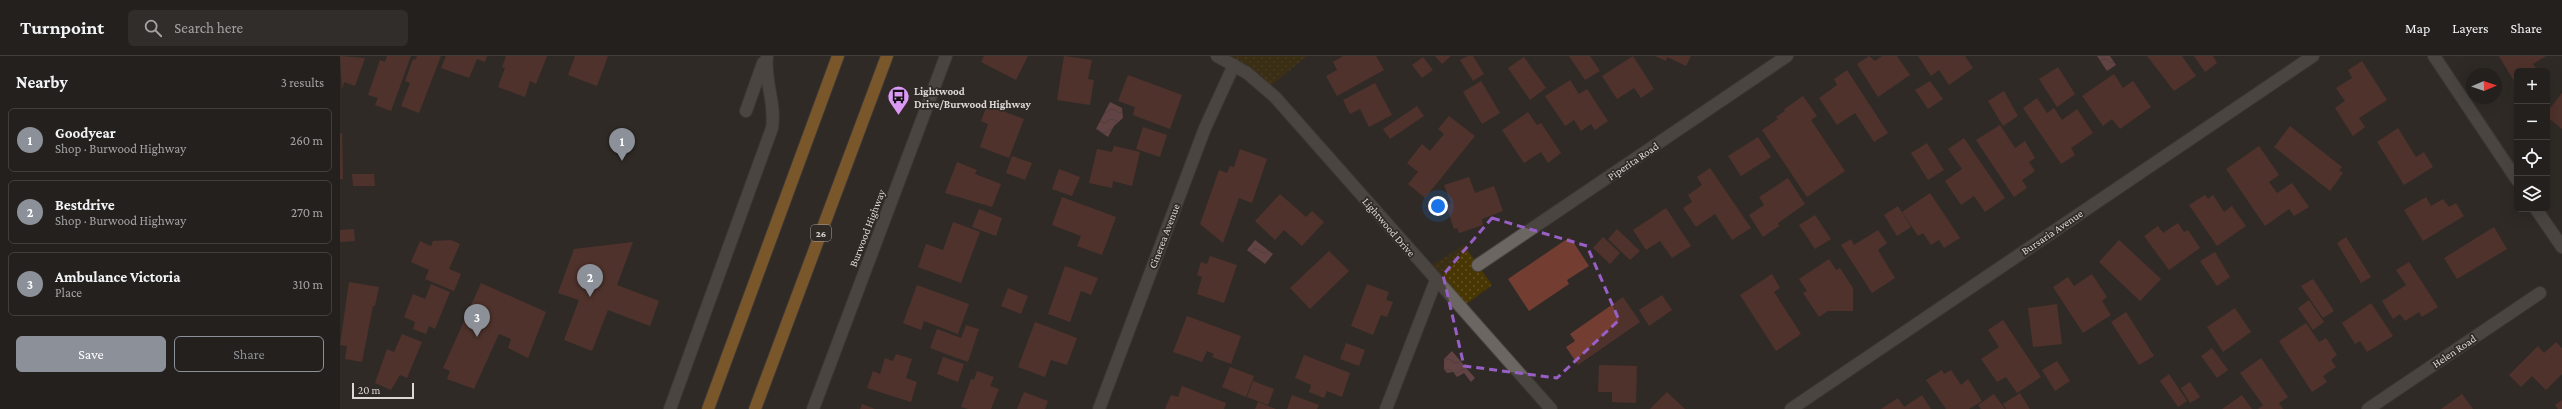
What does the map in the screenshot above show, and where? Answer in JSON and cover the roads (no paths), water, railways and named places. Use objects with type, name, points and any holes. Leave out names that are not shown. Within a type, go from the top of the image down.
[{"type":"highway","points":[[708,409],[838,56]]},
{"type":"highway","name":"26","points":[[755,409],[887,56]]},
{"type":"street","points":[[746,111],[767,56]]},
{"type":"street","points":[[670,409],[772,128],[774,108],[766,76],[767,56]]},
{"type":"street","name":"Burwood Highway","points":[[813,409],[946,56]]},
{"type":"street","name":"Lightwood Drive","points":[[1216,56],[1234,65],[1262,84],[1275,97],[1551,409]]},
{"type":"street","name":"Piperita Road","points":[[1478,265],[1787,56]]},
{"type":"street","name":"Bursaria Avenue","points":[[1791,409],[2313,56]]},
{"type":"street","points":[[2434,56],[2514,176]]},
{"type":"street","name":"Cinerea Avenue","points":[[1099,409],[1205,128],[1234,65]]},
{"type":"street","points":[[2538,212],[2562,247]]},
{"type":"street","points":[[1386,409],[1436,280]]},
{"type":"street","name":"Helen Road","points":[[2368,409],[2540,294]]},
{"type":"water","points":[[2097,56],[2110,56],[2116,65],[2107,71]]},
{"type":"water","points":[[1110,102],[1122,108],[1123,118],[1114,126],[1108,137],[1096,129]]},
{"type":"water","points":[[1255,240],[1273,254],[1265,264],[1247,250]]},
{"type":"water","points":[[1452,351],[1475,378],[1471,382],[1464,373],[1457,377],[1453,372],[1447,373],[1444,369],[1444,359]]},
{"type":"place","name":"Lightwood Drive/Burwood Highway","points":[[898,116]]},
{"type":"place","name":"Goodyear","points":[[622,161]]},
{"type":"place","name":"Bestdrive","points":[[590,297]]},
{"type":"place","name":"Ambulance Victoria","points":[[477,337]]}]
